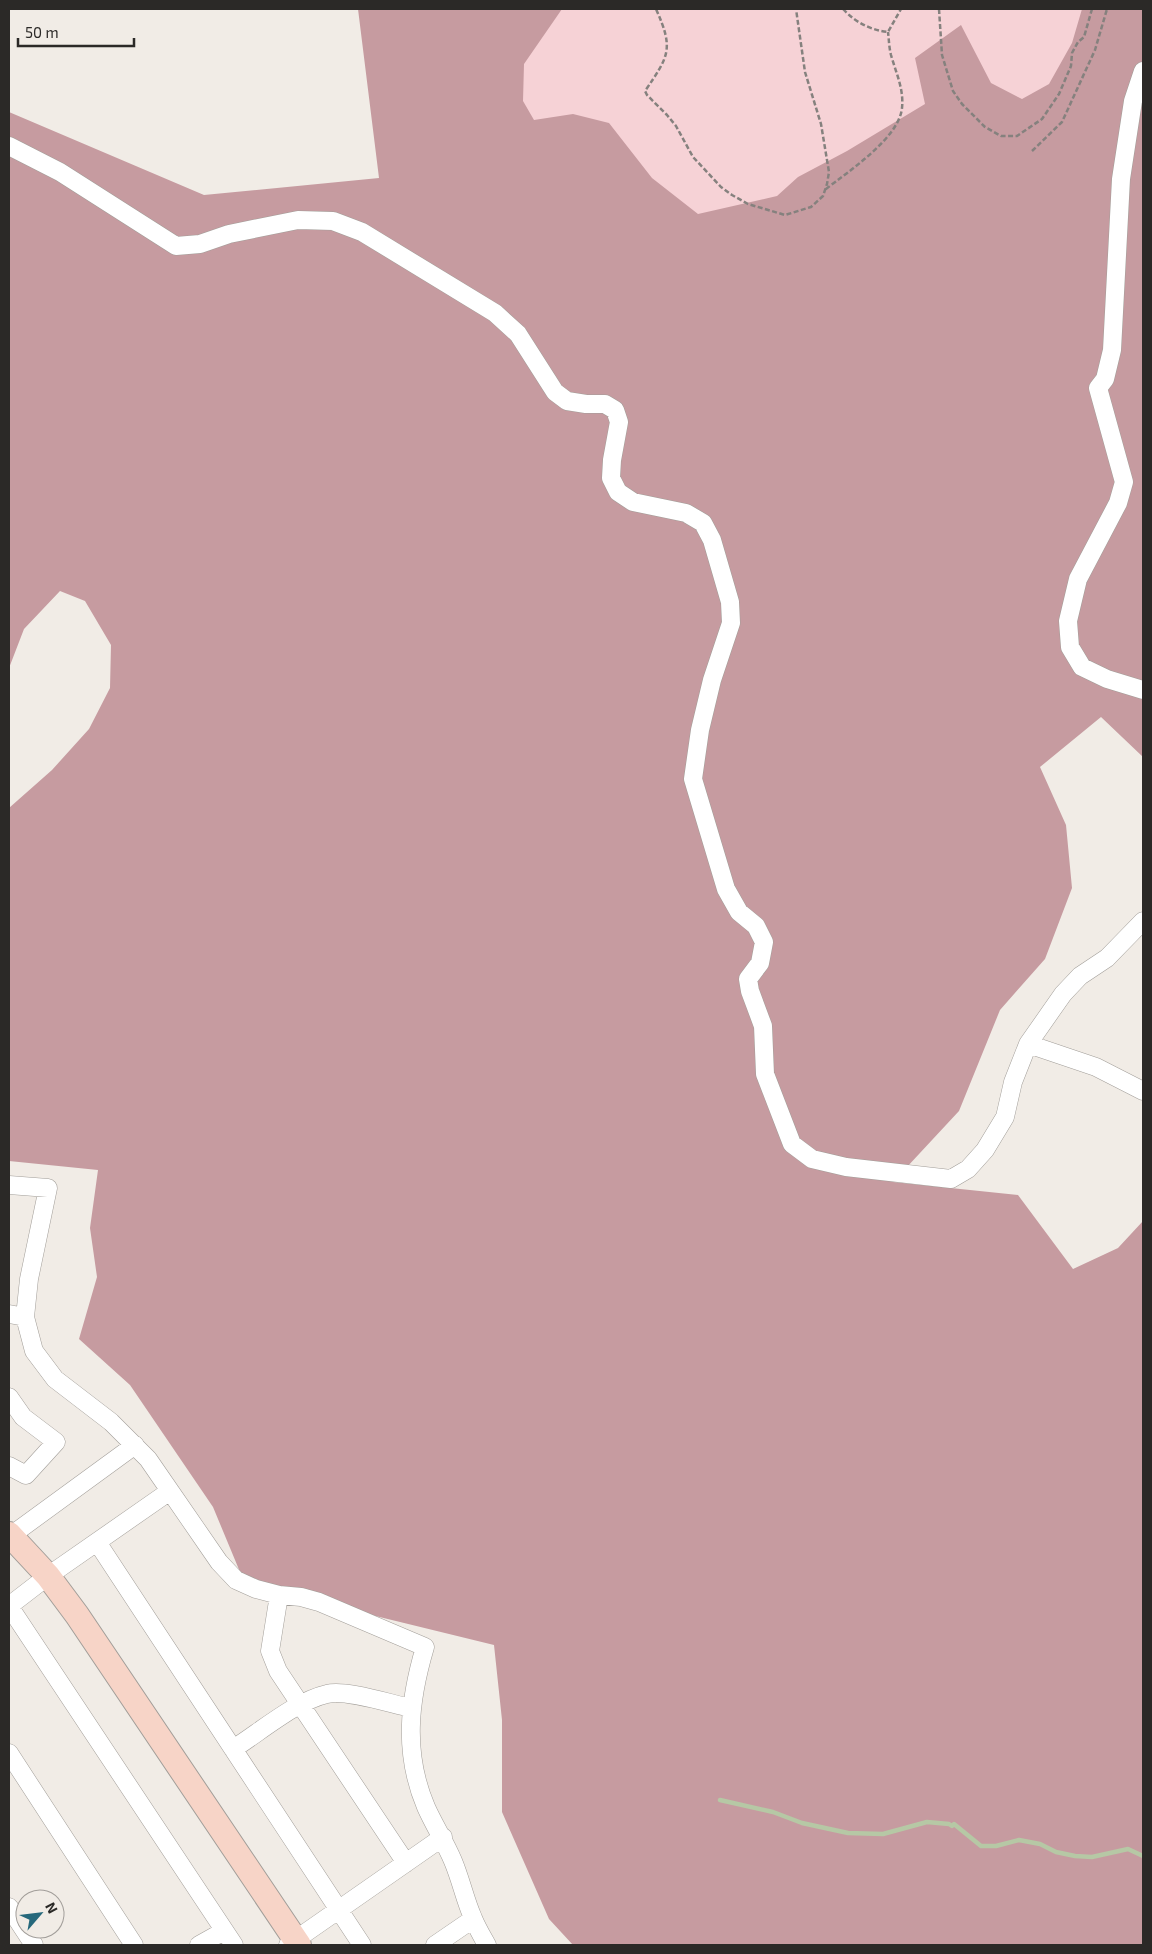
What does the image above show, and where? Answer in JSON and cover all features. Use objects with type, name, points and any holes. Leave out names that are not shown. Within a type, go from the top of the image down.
[{"type":"street","points":[[1143,71],[1133,101],[1121,179],[1112,350],[1105,379],[1098,388],[1124,482],[1118,503],[1078,579],[1068,621],[1070,647],[1082,667],[1143,690]]},
{"type":"street","points":[[9,146],[60,172],[176,246],[200,244],[229,234],[298,220],[333,221],[362,232],[495,313],[518,334],[555,392],[567,401],[605,404],[615,410],[619,422],[612,460],[611,478],[618,492],[633,502],[686,513],[703,523],[712,540],[730,602],[731,623],[712,680],[700,730],[693,778],[726,889],[739,912],[756,926],[764,942],[760,963],[748,979],[750,991],[763,1026],[765,1074],[792,1144],[812,1159],[846,1167],[951,1179],[968,1169],[985,1150],[1005,1117],[1013,1082],[1028,1044],[1063,994],[1080,976],[1107,958],[1143,921]]},
{"type":"street","points":[[1028,1044],[1096,1067],[1143,1091]]},
{"type":"street","points":[[9,1184],[48,1188],[29,1279],[17,1316],[34,1351],[55,1378],[111,1422],[135,1444],[148,1459],[219,1562],[236,1580],[256,1589],[319,1602],[425,1647],[415,1679],[411,1708],[410,1742],[416,1777],[426,1807],[443,1837],[473,1919],[487,1945]]},
{"type":"street","points":[[9,1397],[22,1417],[56,1442],[26,1475],[9,1466]]},
{"type":"street","points":[[135,1444],[9,1535],[48,1576],[77,1615],[294,1944],[443,1837]]},
{"type":"street","points":[[170,1491],[48,1576],[9,1606],[234,1945]]},
{"type":"street","points":[[96,1542],[362,1945]]},
{"type":"street","points":[[279,1595],[270,1651],[278,1672],[406,1863]]},
{"type":"street","points":[[234,1749],[301,1704],[328,1693],[353,1695],[411,1708]]},
{"type":"street","points":[[9,1753],[134,1945]]},
{"type":"street","points":[[9,1906],[34,1945]]},
{"type":"street","points":[[434,1945],[473,1919]]},
{"type":"street","points":[[199,1945],[224,1931]]},
{"type":"path","points":[[656,9],[665,28],[666,57],[645,91],[647,95],[668,115],[693,157],[720,187],[748,204],[785,214],[811,207],[823,196],[829,172],[820,124],[805,72],[796,9]]},
{"type":"path","points":[[842,9],[874,31],[888,32]]},
{"type":"path","points":[[897,9],[897,14]]},
{"type":"path","points":[[826,189],[870,155],[898,121],[902,110],[902,98],[899,79],[891,55],[888,32],[901,9]]},
{"type":"path","points":[[939,9],[942,55],[953,90],[962,104],[985,127],[1001,136],[1017,136],[1042,119],[1059,94],[1071,66],[1072,53],[1078,42],[1084,37],[1092,9]]},
{"type":"path","points":[[1032,151],[1062,122],[1095,50],[1107,9]]},
{"type":"shaded area","points":[[358,9],[562,9],[524,64],[523,101],[534,120],[573,114],[609,123],[652,178],[698,214],[777,196],[798,177],[847,151],[925,104],[915,58],[961,25],[991,83],[1022,99],[1049,84],[1072,43],[1082,9],[1143,9],[1143,757],[1101,717],[1040,767],[1066,825],[1072,888],[1045,959],[1000,1010],[959,1111],[893,1182],[1018,1195],[1073,1269],[1118,1248],[1143,1221],[1143,1945],[573,1945],[549,1919],[502,1812],[502,1720],[494,1645],[245,1584],[213,1507],[130,1385],[79,1339],[97,1277],[90,1228],[98,1170],[9,1161],[9,808],[52,770],[89,729],[110,688],[111,645],[85,601],[60,591],[24,629],[9,668],[9,112],[204,195],[379,178]]},
{"type":"shaded area","points":[[496,9],[1143,9],[838,253],[517,201]]},
{"type":"waterway","points":[[720,1800],[773,1812],[802,1823],[848,1833],[883,1834],[927,1822],[949,1824],[952,1826],[954,1824],[981,1846],[996,1846],[1019,1840],[1040,1844],[1056,1852],[1075,1856],[1092,1857],[1128,1849],[1143,1856]]}]
